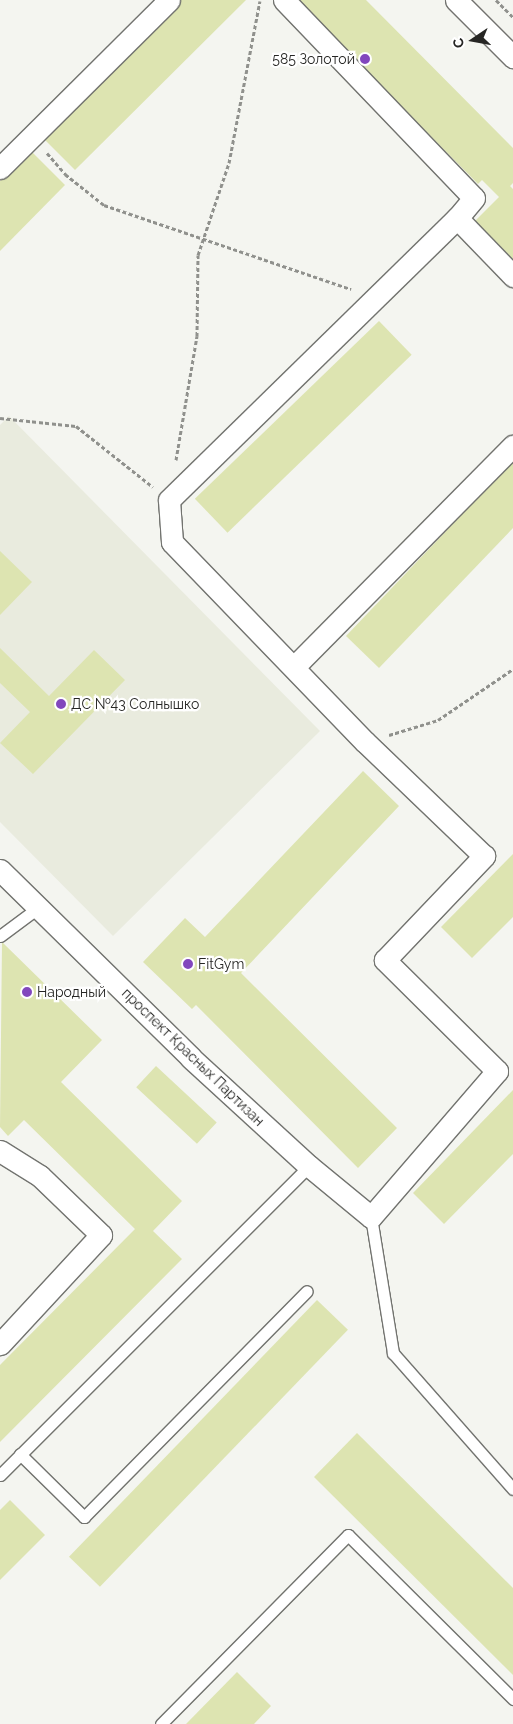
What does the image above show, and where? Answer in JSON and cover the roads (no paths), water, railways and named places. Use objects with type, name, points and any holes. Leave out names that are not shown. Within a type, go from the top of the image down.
[{"type":"street","points":[[0,168],[170,0]]},
{"type":"street","points":[[284,0],[474,198],[456,218],[169,500],[172,542],[295,666],[365,742],[484,856],[384,960],[497,1071],[371,1217]]},
{"type":"street","points":[[456,0],[513,57]]},
{"type":"street","points":[[456,218],[513,276]]},
{"type":"street","points":[[295,666],[513,446]]},
{"type":"street","name":"проспект Красных Партизан","points":[[0,870],[191,1058],[309,1166],[371,1217]]},
{"type":"street","points":[[0,1151],[40,1176],[101,1234],[0,1344]]},
{"type":"lane","points":[[0,936],[39,907]]},
{"type":"lane","points":[[0,1475],[309,1166]]},
{"type":"lane","points":[[371,1217],[393,1353],[513,1489]]},
{"type":"lane","points":[[20,1454],[84,1517],[307,1291]]},
{"type":"lane","points":[[161,1724],[348,1535],[513,1699]]},
{"type":"place","name":"585 Золотой","points":[[365,59]]},
{"type":"place","name":"ДС №43 Солнышко","points":[[61,704]]},
{"type":"place","name":"FitGym","points":[[188,964]]},
{"type":"place","name":"Народный","points":[[27,992]]}]
